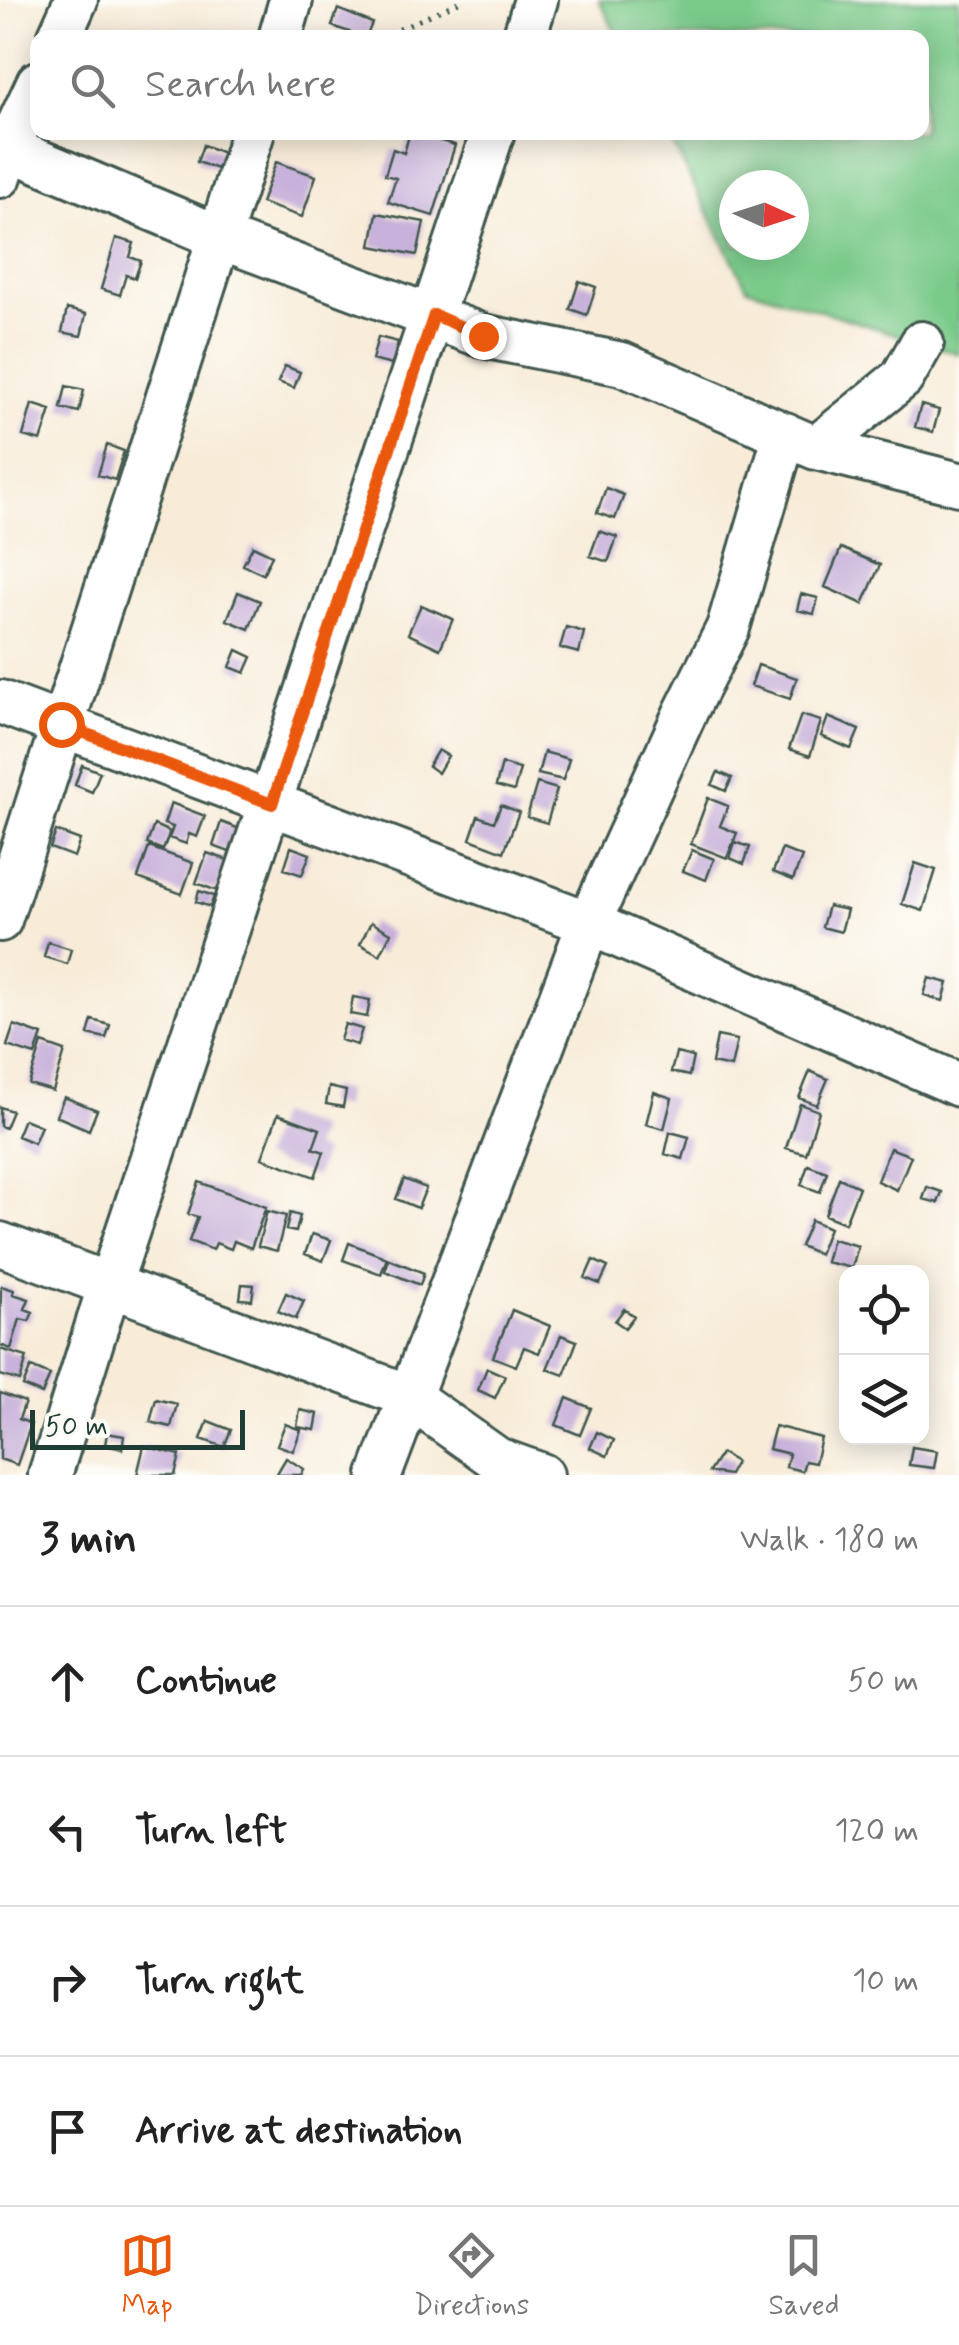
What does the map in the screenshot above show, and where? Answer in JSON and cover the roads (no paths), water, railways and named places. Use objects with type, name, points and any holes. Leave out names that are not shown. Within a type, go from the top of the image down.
[{"type":"street","points":[[62,30],[76,0]]},
{"type":"street","points":[[282,30],[291,0]]},
{"type":"street","points":[[527,30],[536,0]]},
{"type":"street","points":[[30,100],[3,156],[483,336],[622,364],[800,441],[959,484]]},
{"type":"street","points":[[0,920],[250,140]]},
{"type":"street","points":[[50,1475],[490,140]]},
{"type":"street","points":[[380,1475],[589,923],[728,628],[800,441],[902,378],[922,343]]},
{"type":"street","points":[[0,702],[589,923],[959,1085]]},
{"type":"street","points":[[0,1244],[408,1396],[498,1459],[542,1475]]}]
